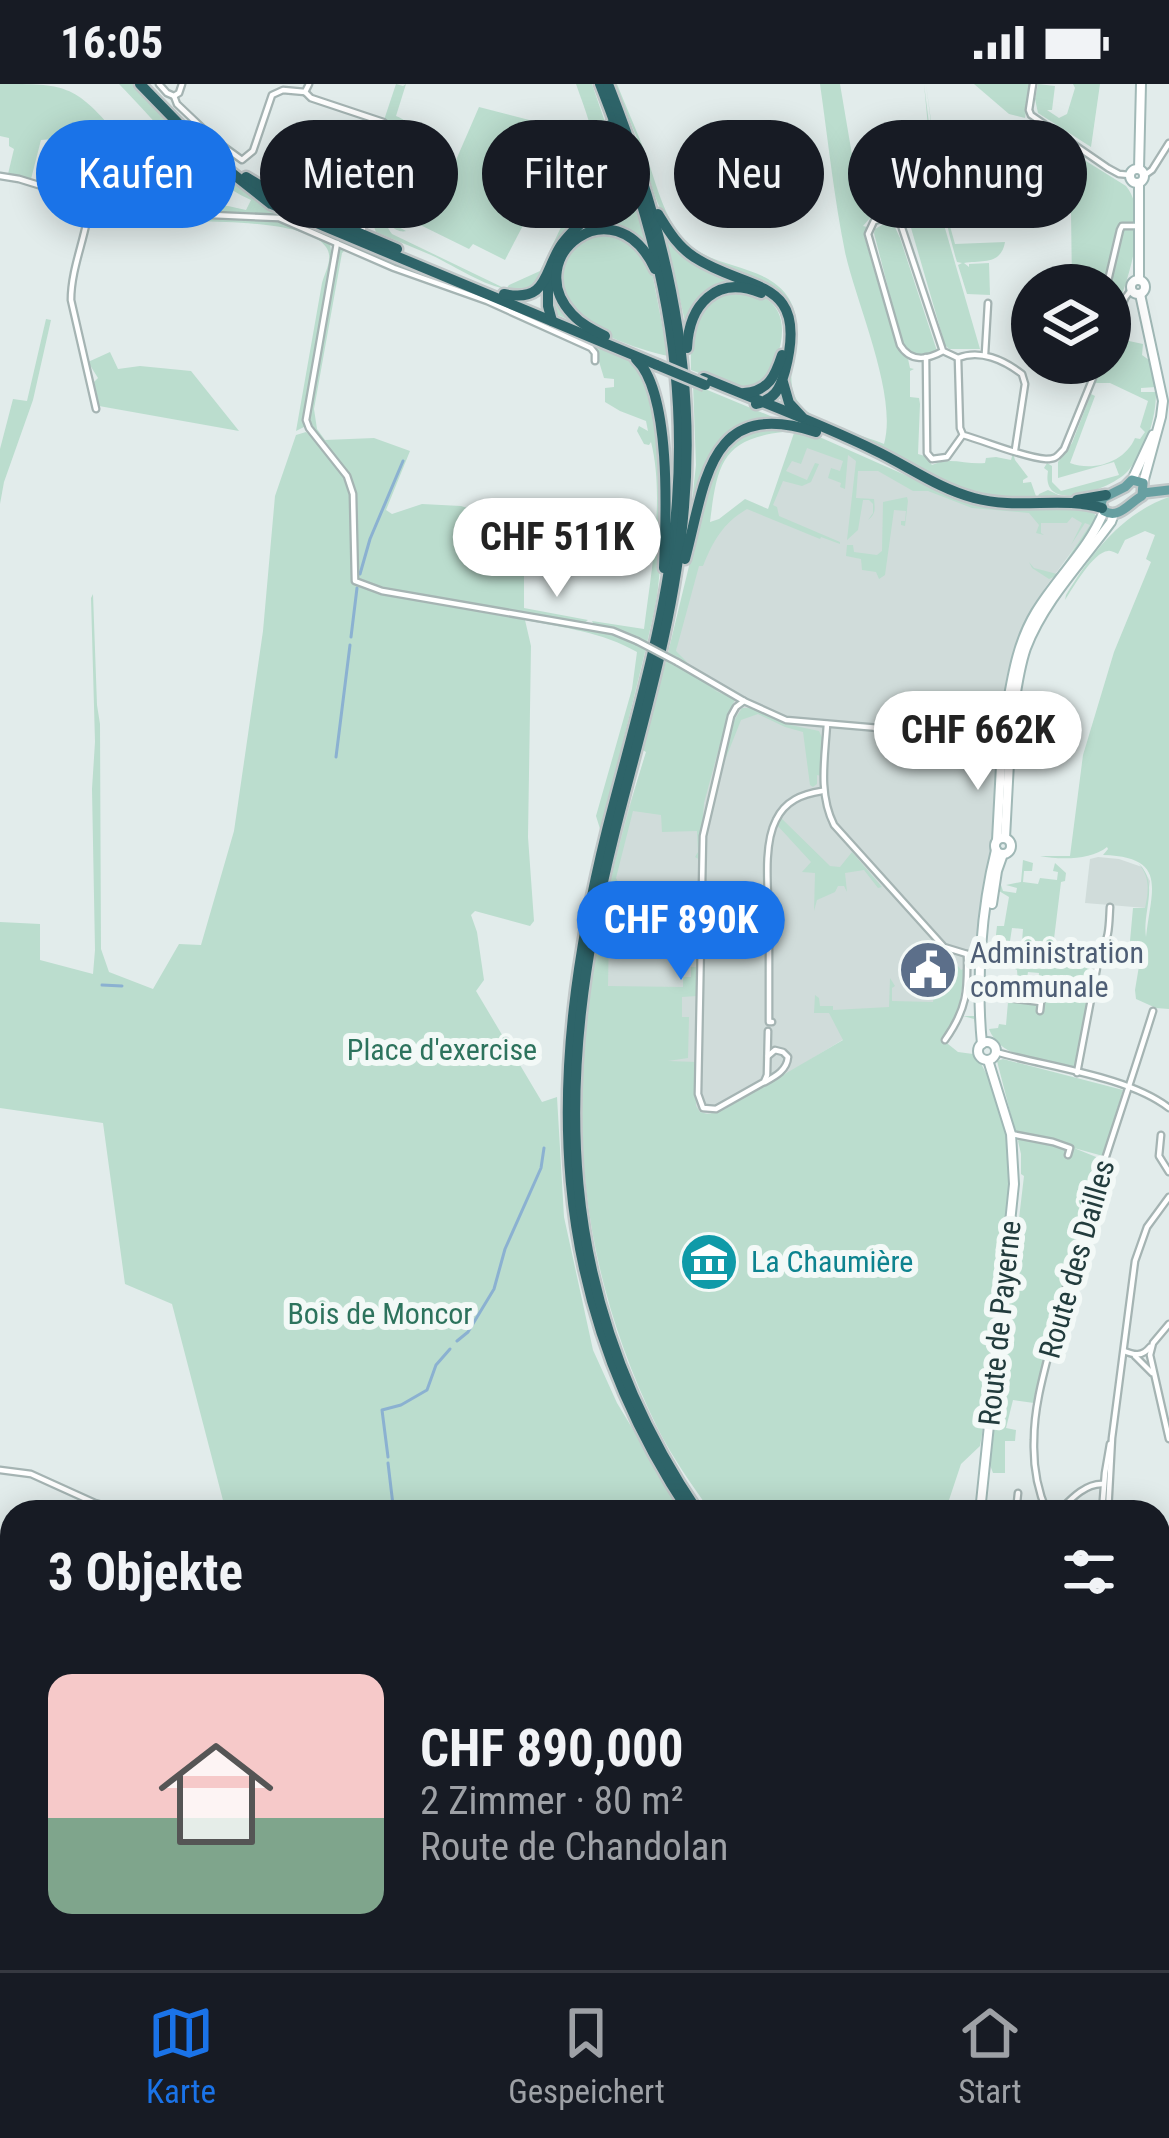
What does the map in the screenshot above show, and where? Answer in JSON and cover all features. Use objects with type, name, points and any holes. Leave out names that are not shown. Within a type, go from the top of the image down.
[{"type":"highway","points":[[144,84],[220,156],[255,184],[290,203],[623,351],[656,361]]},
{"type":"highway","points":[[504,294],[532,293],[543,284],[562,244],[597,206],[610,180],[613,137],[603,85]]},
{"type":"highway","points":[[603,85],[617,120]]},
{"type":"highway","points":[[603,85],[647,216],[667,299],[680,439],[676,516],[661,613],[580,954],[568,1052],[566,1137],[577,1236],[601,1332],[638,1424],[686,1500]]},
{"type":"highway","points":[[650,200],[684,250],[708,265],[759,284],[781,303],[792,333],[783,379],[773,396],[755,404]]},
{"type":"highway","points":[[650,200],[674,298],[686,393]]},
{"type":"highway","points":[[604,336],[573,315],[558,290],[562,255],[582,235],[609,229],[633,238],[650,258],[667,299]]},
{"type":"highway","points":[[360,237],[604,336],[960,494],[1023,505],[1110,505]]},
{"type":"highway","points":[[549,274],[551,318]]},
{"type":"highway","points":[[665,631],[684,517],[688,338],[694,314],[703,302],[715,292],[741,287],[771,300],[784,320],[786,338],[768,386],[739,393]]},
{"type":"highway","points":[[623,351],[649,376],[662,436],[666,510],[661,613]]},
{"type":"highway","points":[[783,379],[790,406],[807,422]]},
{"type":"highway","points":[[704,382],[877,451],[908,470]]},
{"type":"highway","points":[[687,1500],[644,1420],[608,1329],[586,1248],[574,1137],[577,1039],[590,942],[611,845],[706,478],[722,446],[740,431],[765,423],[818,433]]},
{"type":"main road","points":[[1110,505],[1128,507],[1166,402],[1159,361],[1136,292],[1145,286],[1139,280],[1141,84]]},
{"type":"main road","points":[[1002,743],[1013,738],[1007,730],[1014,668],[1031,621],[1110,505],[1135,488],[1169,490]]},
{"type":"main road","points":[[986,1043],[984,987],[1000,845],[1002,743],[998,731],[1007,730]]},
{"type":"main road","points":[[986,1043],[981,966],[991,870],[1000,845]]},
{"type":"main road","points":[[986,1043],[994,1046],[992,1056]]},
{"type":"main road","name":"Route de Payerne","points":[[981,1500],[1014,1189],[1011,1134],[992,1056],[979,1054],[986,1043]]},
{"type":"street","points":[[159,84],[216,141],[244,160],[253,151],[274,93],[283,90],[305,92],[310,98],[377,120]]},
{"type":"street","points":[[173,96],[182,84]]},
{"type":"street","points":[[305,92],[309,84]]},
{"type":"street","points":[[1033,84],[1031,115],[1119,174],[1138,176],[1151,170],[1169,143]]},
{"type":"street","points":[[0,176],[36,184]]},
{"type":"street","points":[[236,217],[279,218],[394,268],[487,301],[591,348],[596,360]]},
{"type":"street","points":[[943,352],[900,222],[894,217],[879,219],[868,233],[900,345],[915,358],[943,352],[958,358],[985,354],[1019,370],[1024,376],[1015,450]]},
{"type":"street","points":[[1112,264],[1122,226],[1141,226]]},
{"type":"street","points":[[86,228],[71,300],[96,409]]},
{"type":"street","points":[[360,237],[363,228]]},
{"type":"street","points":[[337,243],[306,420],[351,487],[355,580],[382,591],[614,631],[786,720],[1002,743]]},
{"type":"street","points":[[1131,299],[1136,292]]},
{"type":"street","points":[[985,354],[988,303]]},
{"type":"street","points":[[926,357],[927,453],[932,458],[947,457],[963,435]]},
{"type":"street","points":[[958,358],[963,435]]},
{"type":"street","points":[[963,435],[1047,459],[1062,452],[1090,384]]},
{"type":"street","points":[[744,701],[731,716],[703,836],[700,1103],[708,1110],[716,1109],[783,1070],[788,1057],[780,1050],[768,1056]]},
{"type":"street","points":[[826,724],[823,790],[833,824],[944,946],[981,966]]},
{"type":"street","points":[[772,1022],[771,831],[781,812],[797,798],[823,790]]},
{"type":"street","points":[[1077,1073],[1110,907]]},
{"type":"street","points":[[967,955],[983,943]]},
{"type":"street","points":[[945,1040],[962,1008],[970,972],[967,955]]},
{"type":"street","points":[[984,987],[998,981],[1008,984],[1008,998],[1041,1002],[1040,1011]]},
{"type":"street","name":"Route des Dailles","points":[[1044,1500],[1035,1468],[1037,1407],[1072,1264],[1153,1011]]},
{"type":"street","points":[[764,1082],[769,1031]]},
{"type":"street","points":[[992,1056],[1128,1087],[1169,1108]]},
{"type":"street","points":[[1011,1134],[1070,1148],[1068,1155]]},
{"type":"street","points":[[1161,1136],[1159,1156],[1169,1172]]},
{"type":"street","points":[[1105,1500],[1137,1254],[1147,1227],[1168,1202]]},
{"type":"street","points":[[1136,1356],[1169,1324]]},
{"type":"street","points":[[1153,1342],[1153,1374],[1169,1439]]},
{"type":"street","points":[[1124,1352],[1136,1356],[1153,1374]]},
{"type":"street","points":[[0,1469],[31,1474],[88,1500]]},
{"type":"street","points":[[1072,1500],[1094,1484],[1106,1484]]},
{"type":"street","points":[[1017,1500],[1018,1493]]},
{"type":"shaded area","points":[[797,431],[891,473],[1034,511],[1082,508],[1092,524],[1045,588],[1011,665],[983,937],[942,1036],[844,1039],[709,1114],[583,1038],[599,924],[618,841],[675,663],[680,605],[710,540],[742,505],[770,510]]},
{"type":"shaded area","points":[[1090,859],[1142,867],[1150,881],[1146,908],[1085,903]]},
{"type":"green space","points":[[0,84],[67,90],[103,120],[36,120],[31,179],[8,174],[14,149],[9,138],[0,136]]},
{"type":"green space","points":[[119,84],[133,84],[167,120],[153,120]]},
{"type":"green space","points":[[396,84],[406,84],[396,116],[403,120],[384,120]]},
{"type":"green space","points":[[576,84],[592,84],[604,120],[588,120]]},
{"type":"green space","points":[[614,84],[632,120],[629,120]]},
{"type":"green space","points":[[820,84],[840,84],[848,131],[848,228],[867,228],[864,235],[885,307],[900,351],[914,369],[910,371],[910,397],[919,398],[920,404],[918,454],[932,465],[985,463],[986,458],[996,457],[1011,460],[1013,453],[1028,477],[1023,483],[1031,482],[1037,499],[1048,490],[1067,499],[1011,500],[968,492],[800,413],[788,388],[794,336],[788,308],[767,286],[685,246],[660,209],[650,167],[663,205],[685,240],[706,255],[766,278],[785,293],[796,324],[792,386],[797,400],[824,422],[884,444],[887,424],[881,375],[845,252]]},
{"type":"green space","points":[[974,84],[1031,84],[1025,118],[1009,114]]},
{"type":"green space","points":[[1038,84],[1055,86],[1052,110],[1047,110],[1059,118],[1067,114],[1073,84],[1100,84],[1091,147],[1087,120],[1049,120],[1038,113]]},
{"type":"green space","points":[[479,107],[529,120],[482,120],[482,228],[522,228],[505,260],[473,244],[469,249],[426,228],[458,228],[458,155]]},
{"type":"green space","points":[[1087,162],[1126,186],[1133,199],[1137,232],[1130,264],[1072,264],[1071,228],[1087,228]]},
{"type":"green space","points":[[236,181],[260,200],[260,216],[236,215],[236,208],[246,210],[251,200],[236,192]]},
{"type":"green space","points":[[236,217],[260,219],[260,225],[236,223]]},
{"type":"green space","points":[[283,228],[305,229],[330,244],[332,257],[304,427],[296,431],[329,260],[326,247]]},
{"type":"green space","points":[[310,228],[320,228],[629,358],[642,371],[655,416],[662,509],[656,602],[647,643],[592,621],[644,629],[657,511],[651,442],[644,444],[637,431],[639,426],[648,431],[646,421],[605,402],[605,388],[614,387],[614,379],[604,378],[598,350],[487,299],[370,257]]},
{"type":"green space","points":[[375,228],[389,228],[392,234],[506,289]]},
{"type":"green space","points":[[561,228],[576,228],[532,291],[506,289],[540,271]]},
{"type":"green space","points":[[584,228],[644,228],[653,257],[636,238],[583,232],[554,276],[578,324],[553,313],[552,278],[560,257]]},
{"type":"green space","points":[[895,228],[937,351],[916,355],[904,350],[875,229]]},
{"type":"green space","points":[[911,228],[945,228],[980,349],[945,345]]},
{"type":"green space","points":[[948,228],[955,244],[1005,242],[995,258],[964,263],[969,267],[989,263],[990,295],[967,294],[958,265],[962,263],[957,262]]},
{"type":"green space","points":[[664,230],[700,263],[752,285],[722,286],[702,299],[686,326]]},
{"type":"green space","points":[[608,233],[633,242],[651,267],[668,356],[596,330],[568,304],[561,277],[569,252],[592,236]]},
{"type":"green space","name":"Bois de Moncor","points":[[340,248],[345,248],[369,260],[345,250],[342,253],[314,409],[317,429],[325,440],[374,438],[410,451],[386,510],[392,514],[422,504],[461,506],[524,526],[524,608],[588,620],[524,614],[616,634],[646,648],[601,832],[596,816],[632,689],[637,652],[597,635],[525,620],[531,646],[528,837],[534,921],[530,926],[475,911],[471,915],[484,980],[476,991],[542,1102],[557,1097],[564,1217],[593,1350],[617,1403],[676,1500],[223,1500],[172,1304],[125,1284],[103,1123],[0,1108],[0,922],[40,924],[40,960],[93,974],[91,598],[93,594],[100,724],[101,949],[109,972],[153,989],[179,944],[201,945],[234,831],[263,631],[275,496],[296,435],[306,432],[319,438],[309,409]]},
{"type":"green space","points":[[731,290],[760,295],[778,312],[781,323],[780,347],[767,381],[746,391],[691,370],[696,322],[708,304]]},
{"type":"green space","points":[[768,295],[787,320],[788,337],[778,382],[763,399],[753,395],[775,377],[786,341],[785,322]]},
{"type":"green space","points":[[46,319],[51,320],[33,400],[0,504],[0,449],[13,399],[27,401]]},
{"type":"green space","points":[[1131,341],[1143,344],[1142,355],[1149,360],[1156,387],[1141,388],[1141,392],[1156,392],[1149,434],[1140,453],[1128,471],[1108,485],[1079,495],[1055,493],[1048,485],[1047,463],[1052,466],[1052,482],[1061,491],[1119,475],[1114,462],[1058,478],[1058,462],[1072,443],[1091,394],[1095,396],[1070,463],[1108,463],[1124,453],[1145,432],[1140,427],[1148,401],[1112,384],[1131,384]]},
{"type":"green space","points":[[110,352],[118,369],[140,366],[191,371],[239,431],[99,406],[94,382],[98,378],[88,362]]},
{"type":"green space","points":[[693,384],[780,420],[723,440],[690,520],[696,465]]},
{"type":"green space","points":[[765,426],[815,435],[948,494],[1010,508],[1082,507],[1093,510],[1096,517],[1061,568],[1090,525],[1085,523],[1071,545],[1082,523],[1072,517],[1067,523],[1041,523],[1044,535],[1036,533],[1039,525],[1029,513],[972,508],[928,491],[913,491],[878,471],[858,471],[856,498],[874,499],[874,511],[868,520],[873,504],[863,500],[858,530],[847,540],[856,461],[848,455],[845,489],[828,478],[831,468],[840,471],[843,461],[807,448],[801,464],[792,461],[786,471],[807,480],[815,463],[819,464],[811,482],[802,486],[783,481],[773,505],[779,516],[840,544],[747,509],[739,514],[699,566],[676,651],[687,662],[677,660],[725,693],[713,690],[736,698],[704,803],[700,860],[695,857],[697,831],[662,832],[661,815],[633,811],[616,878],[621,888],[614,905],[624,921],[698,925],[695,933],[609,930],[608,986],[683,987],[683,977],[691,977],[691,967],[696,967],[696,946],[690,944],[695,940],[697,944],[697,996],[682,997],[682,1017],[689,1017],[688,1058],[668,1061],[697,1062],[696,1106],[700,1112],[723,1110],[843,1040],[829,1013],[814,1013],[815,995],[820,1006],[833,1006],[833,1010],[889,1007],[890,978],[895,986],[892,1001],[933,1002],[935,988],[953,987],[946,974],[958,966],[965,968],[957,1020],[943,1040],[958,1052],[973,1054],[978,1037],[975,1054],[1002,1116],[1011,1183],[980,1446],[961,1464],[949,1500],[703,1500],[657,1427],[621,1341],[597,1257],[585,1174],[582,1091],[588,1008],[601,925],[646,752],[641,749],[713,467],[729,443]],"holes":[[[794,433],[768,509],[745,499],[710,522],[720,471],[735,449],[762,436]]]},
{"type":"green space","points":[[907,497],[905,526],[901,521],[906,511],[894,510],[885,575],[879,579],[876,572],[862,570],[861,559],[846,556],[847,545],[853,545],[854,552],[877,555],[882,551],[883,502]]},
{"type":"green space","points":[[1169,497],[1169,1009],[1136,999],[1141,954],[1129,952],[1133,908],[1145,908],[1145,873],[1149,888],[1146,937],[1152,891],[1147,869],[1124,857],[1103,855],[1107,847],[1075,858],[1040,856],[1070,856],[1083,755],[1114,652],[1151,562],[1146,559],[1155,535],[1145,531],[1125,540],[1118,554],[1109,551],[1096,557],[1065,600],[1066,595],[1109,537],[1136,514]]},
{"type":"green space","points":[[1029,562],[1056,574],[1049,579],[1032,568]]},
{"type":"green space","points":[[742,708],[819,731],[823,740],[817,784],[810,785],[803,732],[758,714],[741,720],[718,778]]},
{"type":"green space","points":[[781,818],[830,866],[840,867],[852,852],[882,887],[864,870],[845,873],[847,892],[838,886],[817,900],[814,911],[815,873],[802,872],[811,862],[777,825]]},
{"type":"green space","points":[[1023,860],[1033,863],[1032,871],[1024,871],[1023,882],[1057,880],[1055,863],[1066,873],[1053,947],[1096,956],[1075,1068],[1014,1053],[989,1029],[1006,1025],[1008,1002],[1017,996],[1028,997],[1030,985],[1038,985],[1039,973],[1028,972],[1026,984],[1018,983],[1017,970],[1011,967],[1023,956],[1018,942],[1022,942],[1023,929],[1012,928],[1010,941],[1002,940],[1001,953],[994,952],[997,926],[1004,926],[1009,897],[999,891],[1000,882],[1003,891],[1016,893],[1017,888],[1006,885],[1021,882]]},
{"type":"green space","points":[[997,1061],[1123,1090],[1103,1156],[1074,1148],[1101,1159],[1070,1258],[1034,1403],[1013,1400],[1006,1428],[1016,1430],[1015,1441],[1005,1441],[1005,1473],[993,1473],[990,1465],[1024,1176],[1021,1135],[1015,1131]]},
{"type":"waterway","points":[[360,574],[403,461]]},
{"type":"waterway","points":[[351,637],[357,588]]},
{"type":"waterway","points":[[336,757],[350,645]]},
{"type":"waterway","points":[[102,985],[122,986]]},
{"type":"waterway","points":[[457,1341],[468,1332],[494,1289],[505,1249],[541,1168],[544,1148]]},
{"type":"waterway","points":[[388,1457],[382,1410],[427,1390],[436,1365],[450,1349]]},
{"type":"waterway","points":[[388,1463],[392,1500]]},
{"type":"place","name":"Administration communale","points":[[928,970]]},
{"type":"place","name":"La Chaumière","points":[[709,1262]]},
{"type":"park label","name":"Place d'exercise","points":[[442,1050]]}]
